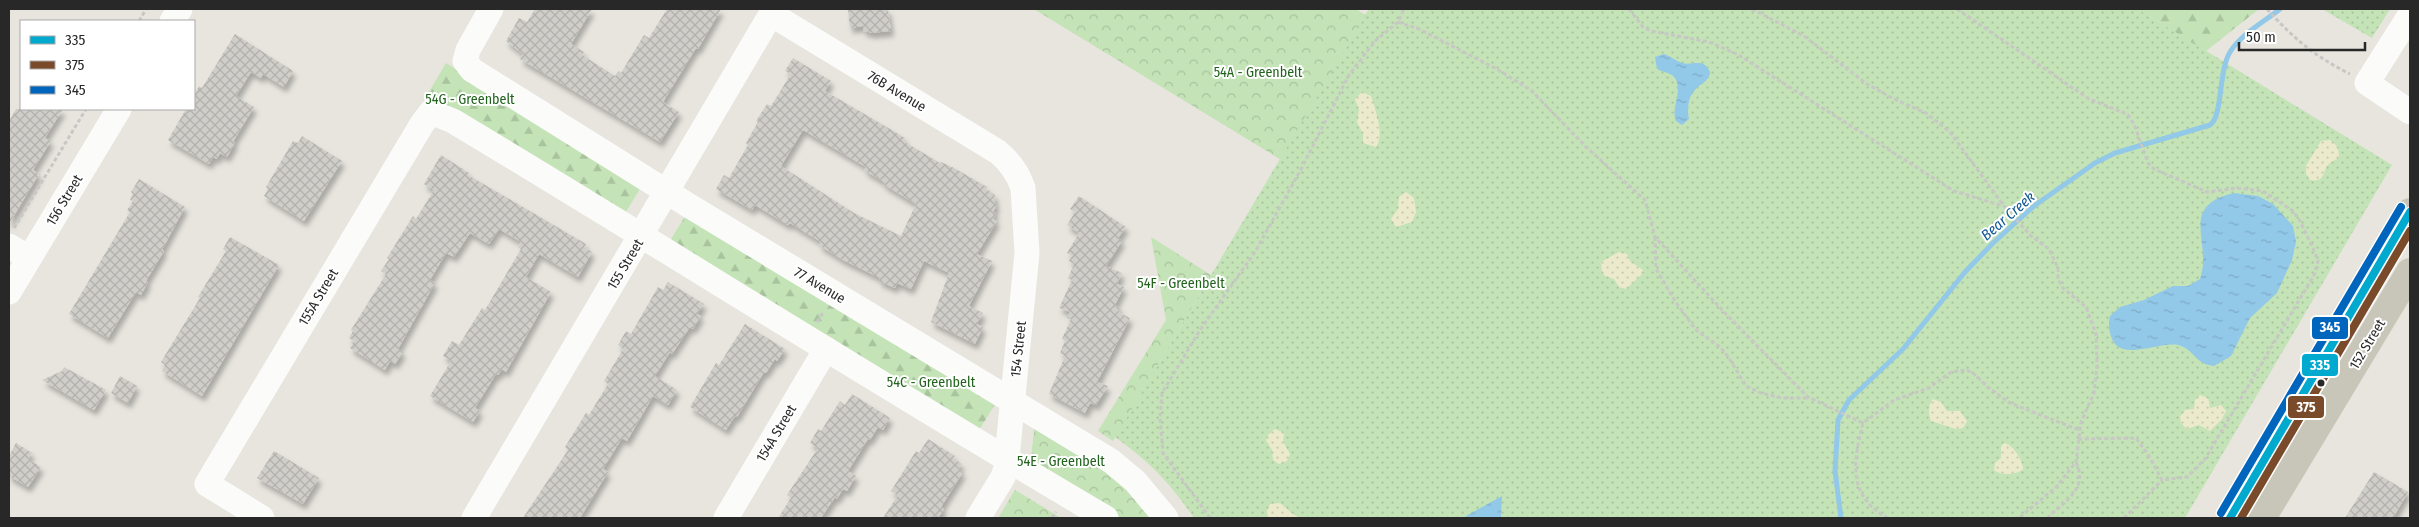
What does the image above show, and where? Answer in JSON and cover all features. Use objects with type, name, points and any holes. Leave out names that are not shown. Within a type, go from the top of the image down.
[{"type":"main road","points":[[2230,518],[2410,212]]},
{"type":"main road","name":"152 Street","points":[[2262,518],[2410,272]]},
{"type":"street","points":[[173,20],[180,9]]},
{"type":"street","name":"77 Avenue","points":[[492,9],[468,50],[465,61],[472,70],[667,192],[1111,461],[1135,481],[1166,518]]},
{"type":"street","name":"76B Avenue","points":[[773,12],[998,152],[1009,161],[1017,174]]},
{"type":"street","name":"155 Street","points":[[474,518],[773,12]]},
{"type":"street","points":[[2410,15],[2366,83],[2410,112]]},
{"type":"street","name":"156 Street","points":[[9,292],[16,246],[118,110]]},
{"type":"street","name":"155A Street","points":[[262,518],[207,484],[422,124],[431,112],[453,121],[642,235]]},
{"type":"street","name":"154 Street","points":[[978,518],[1003,477],[1007,460],[1027,253],[1023,188],[1017,174]]},
{"type":"street","points":[[642,235],[1007,460],[1106,518]]},
{"type":"street","name":"154A Street","points":[[726,518],[826,349]]},
{"type":"path","points":[[140,20],[146,9]]},
{"type":"path","points":[[1210,518],[1163,453],[1160,418],[1162,393],[1200,330],[1255,252],[1300,171],[1349,75],[1375,41],[1398,22],[1404,9]]},
{"type":"path","points":[[1628,9],[1643,27],[1652,31],[1709,42],[1737,54],[1954,191],[1965,196],[2004,206]]},
{"type":"path","points":[[1752,9],[1804,36],[1868,84],[1938,122],[1958,140],[2004,206],[2031,236],[2049,249],[2058,268],[2058,278],[2063,288],[2086,307],[2096,334],[2097,365],[2094,392],[2079,430],[2076,462],[2081,478],[2078,486],[2046,518]]},
{"type":"path","points":[[1957,9],[2089,99],[2123,112],[2134,124],[2148,164],[2161,174],[2207,192],[2250,188],[2263,191],[2278,200],[2293,211],[2300,221],[2318,261],[2314,275],[2295,311],[2259,365],[2205,459],[2187,477],[2162,480],[2124,518]]},
{"type":"path","points":[[2267,9],[2295,40],[2323,61],[2366,83]]},
{"type":"path","points":[[1398,22],[1428,33],[1495,68],[1532,91],[1586,147],[1645,200],[1655,237],[1656,269],[1675,301],[1696,330],[1720,347],[1730,358],[1746,386],[1761,393],[1782,398],[1810,398]]},
{"type":"path","points":[[16,246],[85,110]]},
{"type":"path","points":[[1655,237],[1724,312],[1810,398],[1862,423]]},
{"type":"path","points":[[816,323],[826,308]]},
{"type":"path","points":[[1888,518],[1863,498],[1854,470],[1862,423],[1894,400],[1929,388],[1951,372],[1966,370],[1973,373],[1989,388],[2010,403],[2079,430]]},
{"type":"path","points":[[2078,439],[2136,438],[2149,456],[2162,480]]},
{"type":"path","points":[[2019,518],[2056,488],[2076,462]]},
{"type":"path","points":[[1052,518],[1056,512]]},
{"type":"green space","points":[[1034,9],[1355,9],[1365,15],[1369,9],[2138,9],[2392,165],[2185,518],[1194,518],[1159,474],[1139,455],[1115,437],[1280,159]]},
{"type":"green space","name":"54A - Greenbelt","points":[[1034,9],[1355,9],[1366,15],[1280,159]]},
{"type":"green space","points":[[2138,9],[2259,9],[2206,51]]},
{"type":"green space","points":[[2322,9],[2390,9],[2372,38]]},
{"type":"green space","name":"54G - Greenbelt","points":[[446,63],[643,184],[624,215],[427,95]]},
{"type":"green space","name":"54C - Greenbelt","points":[[687,213],[997,401],[978,432],[668,244]]},
{"type":"green space","name":"54F - Greenbelt","points":[[1151,237],[1211,275],[1113,441],[1098,431],[1166,320]]},
{"type":"green space","name":"54E - Greenbelt","points":[[1035,423],[1108,467],[1158,518],[1117,518],[1030,465]]},
{"type":"green space","points":[[1015,490],[1061,518],[998,518]]},
{"type":"sand","points":[[1362,92],[1371,96],[1377,115],[1380,136],[1376,147],[1363,143],[1363,134],[1357,122],[1359,110],[1355,99]]},
{"type":"sand","points":[[2330,140],[2338,147],[2339,157],[2327,166],[2322,178],[2310,180],[2306,174],[2306,166],[2321,141]]},
{"type":"sand","points":[[1406,192],[1414,198],[1416,212],[1412,222],[1396,227],[1391,219],[1398,209],[1399,197]]},
{"type":"sand","points":[[1619,252],[1627,254],[1630,261],[1643,270],[1642,274],[1626,289],[1619,287],[1614,279],[1605,276],[1602,272],[1601,262]]},
{"type":"sand","points":[[2200,395],[2208,398],[2210,408],[2221,405],[2226,411],[2222,419],[2210,431],[2199,425],[2187,429],[2181,423],[2180,417],[2185,410],[2194,409],[2195,400]]},
{"type":"sand","points":[[1933,399],[1941,402],[1947,411],[1960,411],[1967,421],[1963,428],[1956,429],[1931,421],[1929,410]]},
{"type":"sand","points":[[1275,429],[1284,433],[1283,442],[1290,454],[1287,461],[1279,464],[1273,460],[1272,450],[1266,440],[1268,435]]},
{"type":"sand","points":[[2004,443],[2014,450],[2023,465],[2023,469],[2013,474],[2004,474],[1994,470],[1995,463],[2001,458],[2001,447]]},
{"type":"sand","points":[[1280,503],[1294,515],[1302,518],[1268,518],[1267,511],[1270,504]]},
{"type":"water","points":[[1664,54],[1686,64],[1701,63],[1710,72],[1706,81],[1693,92],[1688,107],[1689,119],[1682,125],[1676,121],[1675,115],[1678,91],[1676,80],[1672,75],[1657,69],[1655,57]]},
{"type":"water","points":[[2234,193],[2258,196],[2273,204],[2293,226],[2296,242],[2292,260],[2277,293],[2250,318],[2231,356],[2214,366],[2202,362],[2184,347],[2178,345],[2133,350],[2117,346],[2111,336],[2109,322],[2110,316],[2120,307],[2144,300],[2173,286],[2188,286],[2200,279],[2203,266],[2200,227],[2202,216],[2206,207],[2217,199]]},
{"type":"water","points":[[1502,496],[1501,518],[1465,518],[1466,516]]},
{"type":"building","points":[[535,9],[592,9],[571,44],[584,52],[582,55],[615,76],[619,71],[621,73],[644,35],[649,38],[667,9],[721,9],[698,49],[696,48],[663,102],[679,112],[660,142],[520,59],[523,54],[506,41],[519,18],[527,22]]},
{"type":"building","points":[[848,9],[888,9],[891,31],[870,33],[869,31],[864,32],[863,26],[850,28]]},
{"type":"building","points":[[235,34],[293,71],[284,87],[263,74],[261,78],[251,72],[236,96],[254,107],[233,142],[235,143],[227,157],[220,153],[217,159],[213,157],[209,164],[168,140],[185,110],[195,110],[195,93],[199,86],[202,88]]},
{"type":"building","points":[[793,58],[831,81],[825,91],[905,138],[903,141],[940,163],[954,168],[987,187],[986,189],[995,195],[994,203],[997,205],[993,212],[996,214],[993,219],[997,221],[977,254],[992,261],[969,306],[983,313],[977,324],[983,327],[975,344],[931,322],[949,273],[924,261],[911,289],[897,283],[895,288],[879,281],[880,278],[843,260],[819,245],[821,242],[790,223],[788,225],[755,205],[752,210],[716,189],[724,175],[729,178],[748,145],[746,143],[758,122],[756,121],[767,104],[771,106],[791,74],[785,71]],"holes":[[[803,130],[866,167],[864,170],[916,204],[901,236],[854,213],[781,166]]]},
{"type":"building","points":[[16,109],[62,110],[45,138],[51,141],[33,170],[39,174],[9,224],[9,121]]},
{"type":"building","points":[[302,136],[342,161],[304,221],[264,196],[268,189],[266,187],[293,141],[298,143]]},
{"type":"building","points":[[441,155],[469,173],[468,175],[586,244],[584,247],[592,252],[578,277],[539,254],[526,277],[551,292],[506,372],[502,369],[498,375],[496,374],[475,408],[480,411],[473,422],[430,396],[451,361],[443,356],[452,341],[459,345],[482,308],[485,310],[521,249],[518,247],[521,242],[499,229],[489,244],[470,233],[454,257],[446,253],[430,280],[435,283],[398,349],[403,352],[395,364],[390,361],[385,370],[350,348],[354,341],[349,338],[353,331],[351,330],[386,274],[381,271],[389,259],[387,258],[413,216],[416,219],[434,190],[424,184]]},
{"type":"building","points":[[139,179],[185,207],[162,250],[164,251],[146,281],[148,282],[141,295],[136,292],[108,338],[69,314],[130,212],[127,210],[133,201],[130,200],[133,194],[131,192]]},
{"type":"building","points":[[1079,196],[1126,227],[1118,238],[1122,241],[1106,266],[1122,273],[1117,284],[1124,287],[1115,305],[1120,308],[1118,312],[1130,318],[1097,382],[1108,386],[1096,405],[1090,403],[1085,413],[1049,394],[1065,356],[1060,353],[1065,341],[1062,339],[1071,319],[1067,318],[1070,312],[1059,308],[1072,280],[1068,278],[1074,264],[1069,261],[1072,256],[1067,253],[1079,233],[1067,225],[1075,212],[1070,209]]},
{"type":"building","points":[[230,237],[279,265],[202,396],[162,371],[165,365],[161,362],[226,251],[223,249]]},
{"type":"building","points":[[668,282],[704,304],[697,314],[701,316],[693,329],[690,327],[672,354],[670,352],[655,376],[677,390],[668,405],[653,396],[627,441],[622,438],[603,469],[608,472],[580,518],[523,518],[568,450],[565,447],[586,413],[589,415],[608,384],[604,381],[623,349],[618,345],[626,331],[631,334],[658,287],[663,290]]},
{"type":"building","points":[[745,324],[785,349],[777,361],[775,359],[766,373],[764,372],[737,417],[735,416],[726,430],[690,407],[716,363],[719,365]]},
{"type":"building","points":[[64,367],[106,390],[94,410],[42,380],[62,371]]},
{"type":"building","points":[[120,376],[137,386],[128,403],[111,393]]},
{"type":"building","points":[[852,394],[890,418],[883,430],[878,427],[870,440],[868,439],[848,471],[856,476],[847,491],[843,489],[837,499],[835,497],[821,518],[778,518],[791,498],[787,495],[818,448],[810,443],[818,429],[821,431],[840,401],[845,405]]},
{"type":"building","points":[[928,439],[955,456],[953,458],[962,464],[958,469],[963,472],[941,507],[944,509],[938,518],[883,518],[898,495],[891,491],[916,451],[919,453]]},
{"type":"building","points":[[16,443],[32,453],[28,459],[41,467],[28,487],[9,476],[9,456]]},
{"type":"building","points":[[274,451],[319,478],[303,504],[257,478]]},
{"type":"building","points":[[2374,472],[2408,492],[2393,518],[2345,518]]},
{"type":"waterway","name":"Bear Creek","points":[[1841,518],[1835,471],[1838,420],[1849,400],[1903,349],[1965,272],[1993,243],[2034,206],[2095,163],[2115,153],[2210,125],[2217,113],[2226,61],[2230,52],[2246,34],[2280,9]]},
{"type":"transit line","name":"345","points":[[2221,513],[2401,207]]},
{"type":"transit line","name":"335","points":[[2230,518],[2410,212]]},
{"type":"transit line","name":"375","points":[[2241,518],[2410,231]]}]
